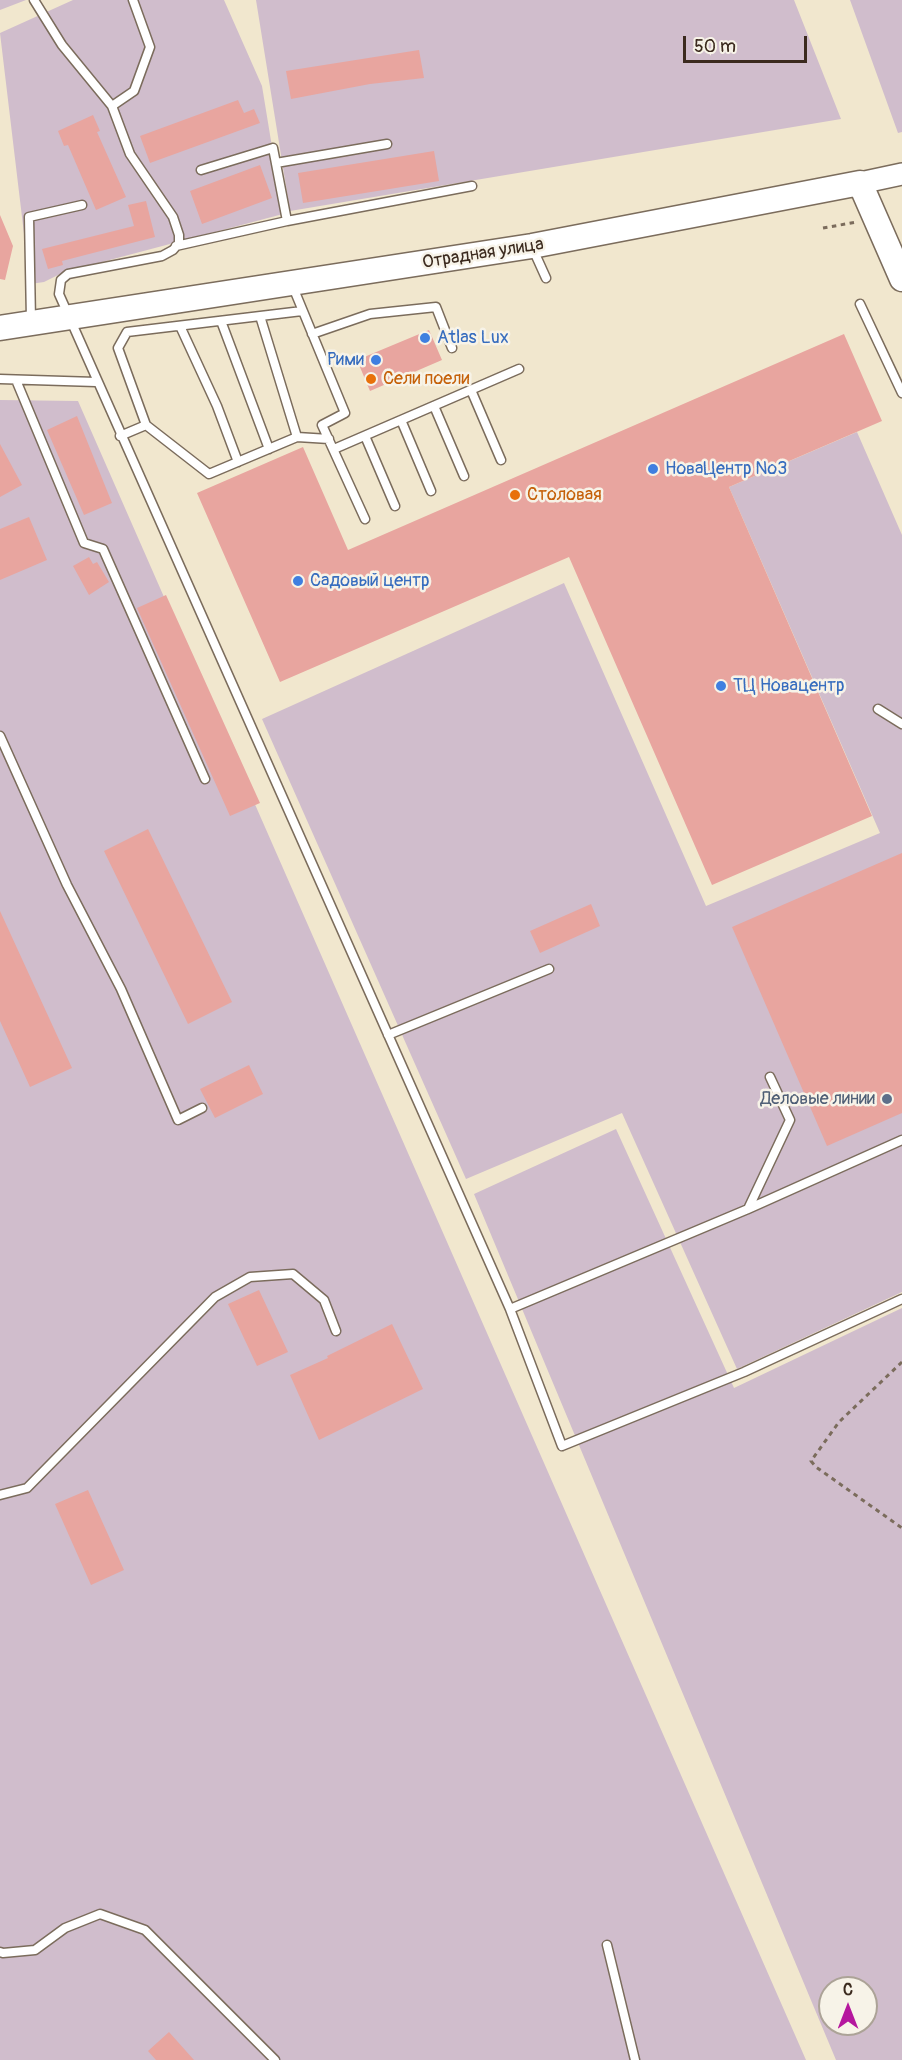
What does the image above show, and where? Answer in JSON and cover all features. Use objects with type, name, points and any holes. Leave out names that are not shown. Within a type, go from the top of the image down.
[{"type":"main road","points":[[860,183],[902,279]]},
{"type":"main road","name":"Отрадная улица","points":[[0,328],[532,246],[860,183]]},
{"type":"street","points":[[860,183],[902,174]]},
{"type":"lane","points":[[34,0],[62,45],[112,106],[130,154],[173,217],[179,235],[179,243],[174,250],[162,256],[64,276],[58,289],[96,382],[510,1309],[562,1446],[744,1372],[902,1299]]},
{"type":"lane","points":[[112,106],[134,91],[150,47],[133,0]]},
{"type":"lane","points":[[276,163],[387,144]]},
{"type":"lane","points":[[201,170],[273,148],[287,221]]},
{"type":"lane","points":[[176,246],[287,221],[472,186]]},
{"type":"lane","points":[[31,324],[29,217],[82,205]]},
{"type":"lane","points":[[532,246],[546,278]]},
{"type":"lane","points":[[291,283],[345,413],[322,425],[365,519]]},
{"type":"lane","points":[[860,304],[902,393]]},
{"type":"lane","points":[[312,334],[370,314],[436,308],[452,348]]},
{"type":"lane","points":[[302,310],[127,332],[118,348],[146,425],[209,474],[297,437],[329,439]]},
{"type":"lane","points":[[260,315],[297,437]]},
{"type":"lane","points":[[221,321],[269,449]]},
{"type":"lane","points":[[180,326],[238,462]]},
{"type":"lane","points":[[334,450],[519,369]]},
{"type":"lane","points":[[0,379],[96,382]]},
{"type":"lane","points":[[16,380],[84,543],[103,549],[205,779]]},
{"type":"lane","points":[[471,390],[501,460]]},
{"type":"lane","points":[[434,406],[464,476]]},
{"type":"lane","points":[[401,420],[431,490]]},
{"type":"lane","points":[[120,436],[146,425]]},
{"type":"lane","points":[[365,436],[396,506]]},
{"type":"lane","points":[[878,709],[902,724]]},
{"type":"lane","points":[[0,736],[68,885],[121,989],[178,1120],[202,1108]]},
{"type":"lane","points":[[388,1035],[549,969]]},
{"type":"lane","points":[[748,1209],[790,1120],[770,1077]]},
{"type":"lane","points":[[510,1309],[748,1209],[902,1140]]},
{"type":"lane","points":[[0,1495],[27,1488],[215,1297],[250,1277],[293,1274],[324,1300],[336,1331]]},
{"type":"lane","points":[[0,1952],[35,1950],[65,1928],[100,1914],[145,1930],[275,2060]]},
{"type":"lane","points":[[607,1946],[635,2060]]},
{"type":"path","points":[[824,228],[875,218]]},
{"type":"path","points":[[902,1362],[838,1422],[811,1461],[816,1467],[902,1528]]},
{"type":"shaded area","points":[[0,0],[26,0],[0,10]]},
{"type":"shaded area","points":[[73,0],[224,0],[262,86],[283,214],[87,266],[44,282],[30,284],[0,33]]},
{"type":"shaded area","points":[[256,0],[794,0],[841,119],[290,211]]},
{"type":"shaded area","points":[[850,0],[902,0],[902,132],[898,133]]},
{"type":"shaded area","points":[[0,400],[78,401],[806,2060],[0,2060]]},
{"type":"shaded area","points":[[857,432],[902,535],[902,1292],[737,1369],[622,1113],[466,1179],[262,719],[564,583],[706,906],[880,833],[729,487]]},
{"type":"shaded area","points":[[616,1129],[734,1388],[902,1308],[902,2060],[836,2060],[826,2036],[878,2036],[878,1976],[818,1976],[818,2017],[474,1194]]},
{"type":"building","points":[[419,50],[424,78],[370,84],[291,99],[286,71]]},
{"type":"building","points":[[238,100],[244,113],[254,109],[260,123],[150,163],[140,136]]},
{"type":"building","points":[[93,115],[100,131],[97,132],[126,197],[96,210],[68,145],[64,146],[58,131]]},
{"type":"building","points":[[434,151],[439,181],[303,203],[298,173]]},
{"type":"building","points":[[260,165],[272,198],[202,224],[190,191]]},
{"type":"building","points":[[146,201],[155,237],[62,261],[63,265],[48,269],[42,249],[134,226],[128,205]]},
{"type":"building","points":[[0,215],[13,246],[5,280],[0,279]]},
{"type":"building","points":[[429,330],[442,360],[370,391],[357,360]]},
{"type":"building","points":[[844,334],[882,421],[729,487],[872,816],[712,885],[569,557],[280,682],[197,493],[303,447],[348,550]]},
{"type":"building","points":[[77,416],[112,503],[84,515],[47,430]]},
{"type":"building","points":[[0,444],[22,485],[0,497]]},
{"type":"building","points":[[29,517],[47,560],[0,580],[0,529]]},
{"type":"building","points":[[89,557],[93,564],[97,562],[109,582],[89,595],[73,566]]},
{"type":"building","points":[[166,595],[260,803],[230,816],[137,608]]},
{"type":"building","points":[[148,829],[232,1002],[188,1024],[104,851]]},
{"type":"building","points":[[902,853],[902,1113],[827,1146],[732,927]]},
{"type":"building","points":[[591,904],[600,926],[540,953],[530,931]]},
{"type":"building","points":[[0,911],[72,1068],[30,1087],[0,1021]]},
{"type":"building","points":[[249,1065],[263,1094],[215,1118],[200,1089]]},
{"type":"building","points":[[259,1290],[288,1352],[257,1366],[228,1304]]},
{"type":"building","points":[[392,1324],[423,1389],[319,1440],[290,1375]]},
{"type":"building","points":[[88,1490],[124,1570],[91,1585],[55,1504]]},
{"type":"building","points":[[169,2032],[194,2060],[156,2060],[148,2051]]},
{"type":"place","name":"Atlas Lux","points":[[425,338]]},
{"type":"place","name":"Рими","points":[[376,360]]},
{"type":"place","name":"Сели поели","points":[[371,379]]},
{"type":"place","name":"НоваЦентр №3","points":[[653,469]]},
{"type":"place","name":"Столовая","points":[[515,495]]},
{"type":"place","name":"Садовый центр","points":[[298,581]]},
{"type":"place","name":"ТЦ Новацентр","points":[[721,686]]},
{"type":"place","name":"Деловые линии","points":[[887,1099]]}]
